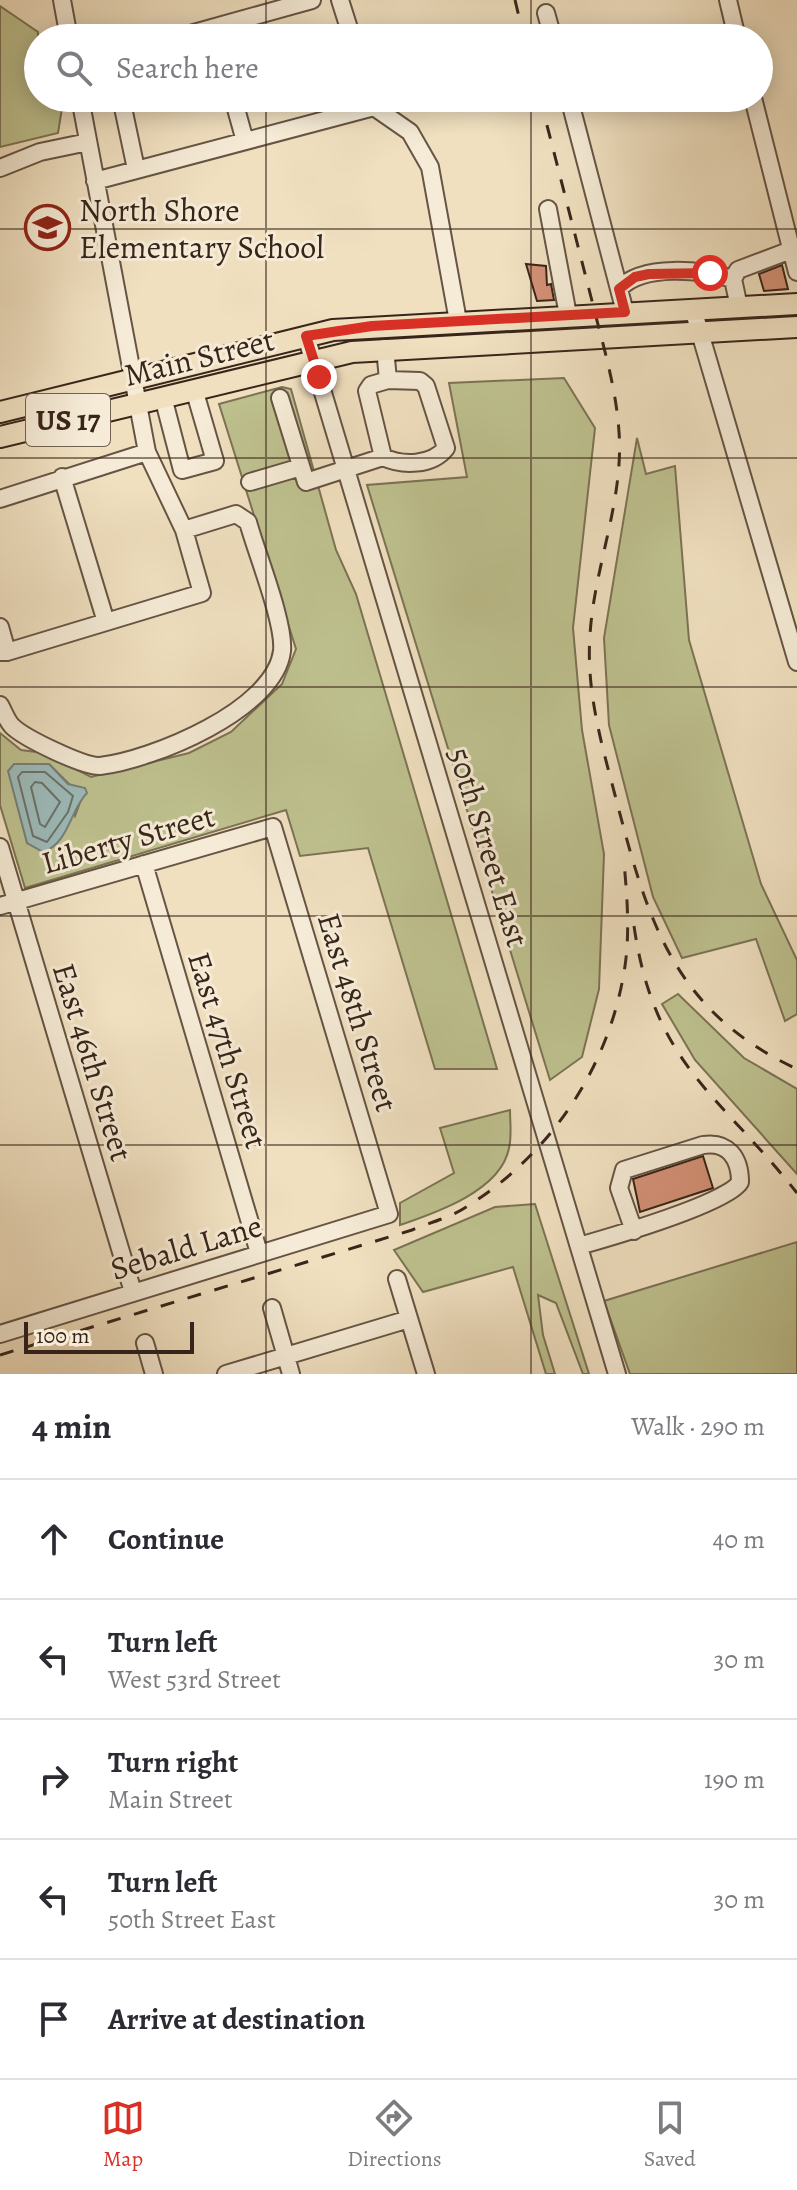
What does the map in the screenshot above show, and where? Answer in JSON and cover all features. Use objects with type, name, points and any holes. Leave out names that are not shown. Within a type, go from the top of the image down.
[{"type":"main road","name":"Main Street","points":[[0,412],[306,336],[363,327],[797,304]]},
{"type":"main road","name":"Main Street","points":[[0,437],[313,359],[385,348],[797,327]]},
{"type":"street","points":[[62,0],[66,24]]},
{"type":"street","points":[[241,24],[312,0]]},
{"type":"street","points":[[340,0],[348,24]]},
{"type":"street","points":[[728,0],[734,24]]},
{"type":"street","points":[[546,13],[549,24]]},
{"type":"street","points":[[0,627],[4,652],[202,593],[184,530],[147,452],[83,112]]},
{"type":"street","points":[[124,112],[136,169]]},
{"type":"street","points":[[237,112],[245,141]]},
{"type":"street","points":[[95,181],[342,112]]},
{"type":"street","points":[[384,112],[410,132],[430,167],[458,321]]},
{"type":"street","points":[[573,112],[625,312]]},
{"type":"street","points":[[756,112],[797,272]]},
{"type":"street","points":[[0,168],[40,152],[88,142]]},
{"type":"street","points":[[548,209],[568,315]]},
{"type":"street","points":[[739,307],[733,279],[738,270],[791,250]]},
{"type":"street","points":[[619,289],[635,277],[649,274],[710,273],[733,279]]},
{"type":"street","points":[[693,309],[797,662]]},
{"type":"street","name":"50th Street East","points":[[306,336],[617,1374]]},
{"type":"street","points":[[385,348],[388,380]]},
{"type":"street","points":[[280,398],[306,482],[383,457],[415,463],[441,454],[446,448],[426,386],[420,381],[388,380],[371,385],[367,391],[383,457]]},
{"type":"street","points":[[163,397],[182,470],[215,461],[194,389]]},
{"type":"street","points":[[0,499],[147,452]]},
{"type":"street","points":[[250,482],[301,467]]},
{"type":"street","points":[[62,477],[106,622]]},
{"type":"street","points":[[0,705],[13,727],[80,763],[99,766],[188,740],[239,711],[277,669],[282,651],[281,637],[248,522],[236,514],[184,530]]},
{"type":"street","name":"Liberty Street","points":[[8,904],[273,827]]},
{"type":"street","name":"East 48th Street","points":[[273,827],[389,1214]]},
{"type":"street","name":"East 46th Street","points":[[0,847],[8,904],[133,1292]]},
{"type":"street","name":"East 47th Street","points":[[144,864],[259,1253]]},
{"type":"street","points":[[579,1246],[634,1231],[730,1193],[740,1182],[737,1163],[730,1151],[715,1143],[703,1145],[624,1170],[619,1188],[634,1231]]},
{"type":"street","name":"Sebald Lane","points":[[1,1328],[133,1292],[389,1214]]},
{"type":"street","points":[[397,1279],[426,1374]]},
{"type":"street","points":[[272,1308],[291,1374]]},
{"type":"street","points":[[226,1374],[409,1319]]},
{"type":"street","points":[[145,1343],[154,1374]]},
{"type":"green space","points":[[0,6],[26,24],[24,112],[61,112],[58,133],[0,147]]},
{"type":"green space","points":[[564,378],[595,428],[573,628],[582,730],[604,854],[599,989],[582,1057],[550,1080],[367,485],[467,477],[449,383]]},
{"type":"green space","points":[[282,387],[291,389],[336,550],[356,594],[497,1069],[435,1069],[368,848],[300,856],[286,810],[25,888],[0,805],[0,733],[21,750],[44,753],[91,777],[189,753],[231,732],[282,684],[296,649],[219,404]],"holes":[[[49,764],[82,797],[75,816]]]},
{"type":"green space","points":[[637,438],[646,474],[675,466],[689,640],[761,884],[797,960],[797,1014],[785,1021],[756,939],[682,958],[653,897],[609,725],[604,638]]},
{"type":"green space","points":[[678,994],[744,1058],[797,1089],[797,1174],[695,1060],[662,1004]]},
{"type":"green space","points":[[510,1110],[509,1148],[494,1176],[448,1207],[400,1225],[400,1203],[454,1173],[440,1128]]},
{"type":"green space","points":[[535,1204],[589,1374],[583,1374],[556,1303],[538,1295],[543,1335],[555,1374],[546,1374],[513,1267],[423,1292],[394,1250],[495,1207]]},
{"type":"green space","points":[[797,1242],[797,1374],[630,1374],[604,1301]]},
{"type":"water","points":[[14,764],[49,764],[68,784],[85,788],[87,793],[64,834],[52,848],[43,852],[27,843],[8,771]]},
{"type":"building","points":[[526,264],[546,266],[547,285],[551,284],[554,300],[537,301]]},
{"type":"building","points":[[782,265],[788,289],[764,291],[759,274]]},
{"type":"building","points":[[703,1156],[713,1188],[640,1212],[633,1179]]},
{"type":"railway","points":[[515,0],[521,24]]},
{"type":"railway","points":[[544,112],[608,364],[619,432],[617,483],[597,584],[589,655],[596,716],[627,840],[654,920],[671,956],[693,989],[720,1019],[755,1046],[797,1069]]},
{"type":"railway","points":[[0,1355],[412,1230],[457,1212],[494,1187],[523,1163],[571,1106],[606,1039],[627,953],[624,862]]},
{"type":"railway","points":[[634,926],[644,973],[657,1012],[674,1045],[716,1102],[797,1193]]},
{"type":"place","name":"North Shore Elementary School","points":[[48,228]]},
{"type":"route","points":[[319,377],[306,336],[372,326],[625,312],[619,289],[635,277],[710,273]]}]
